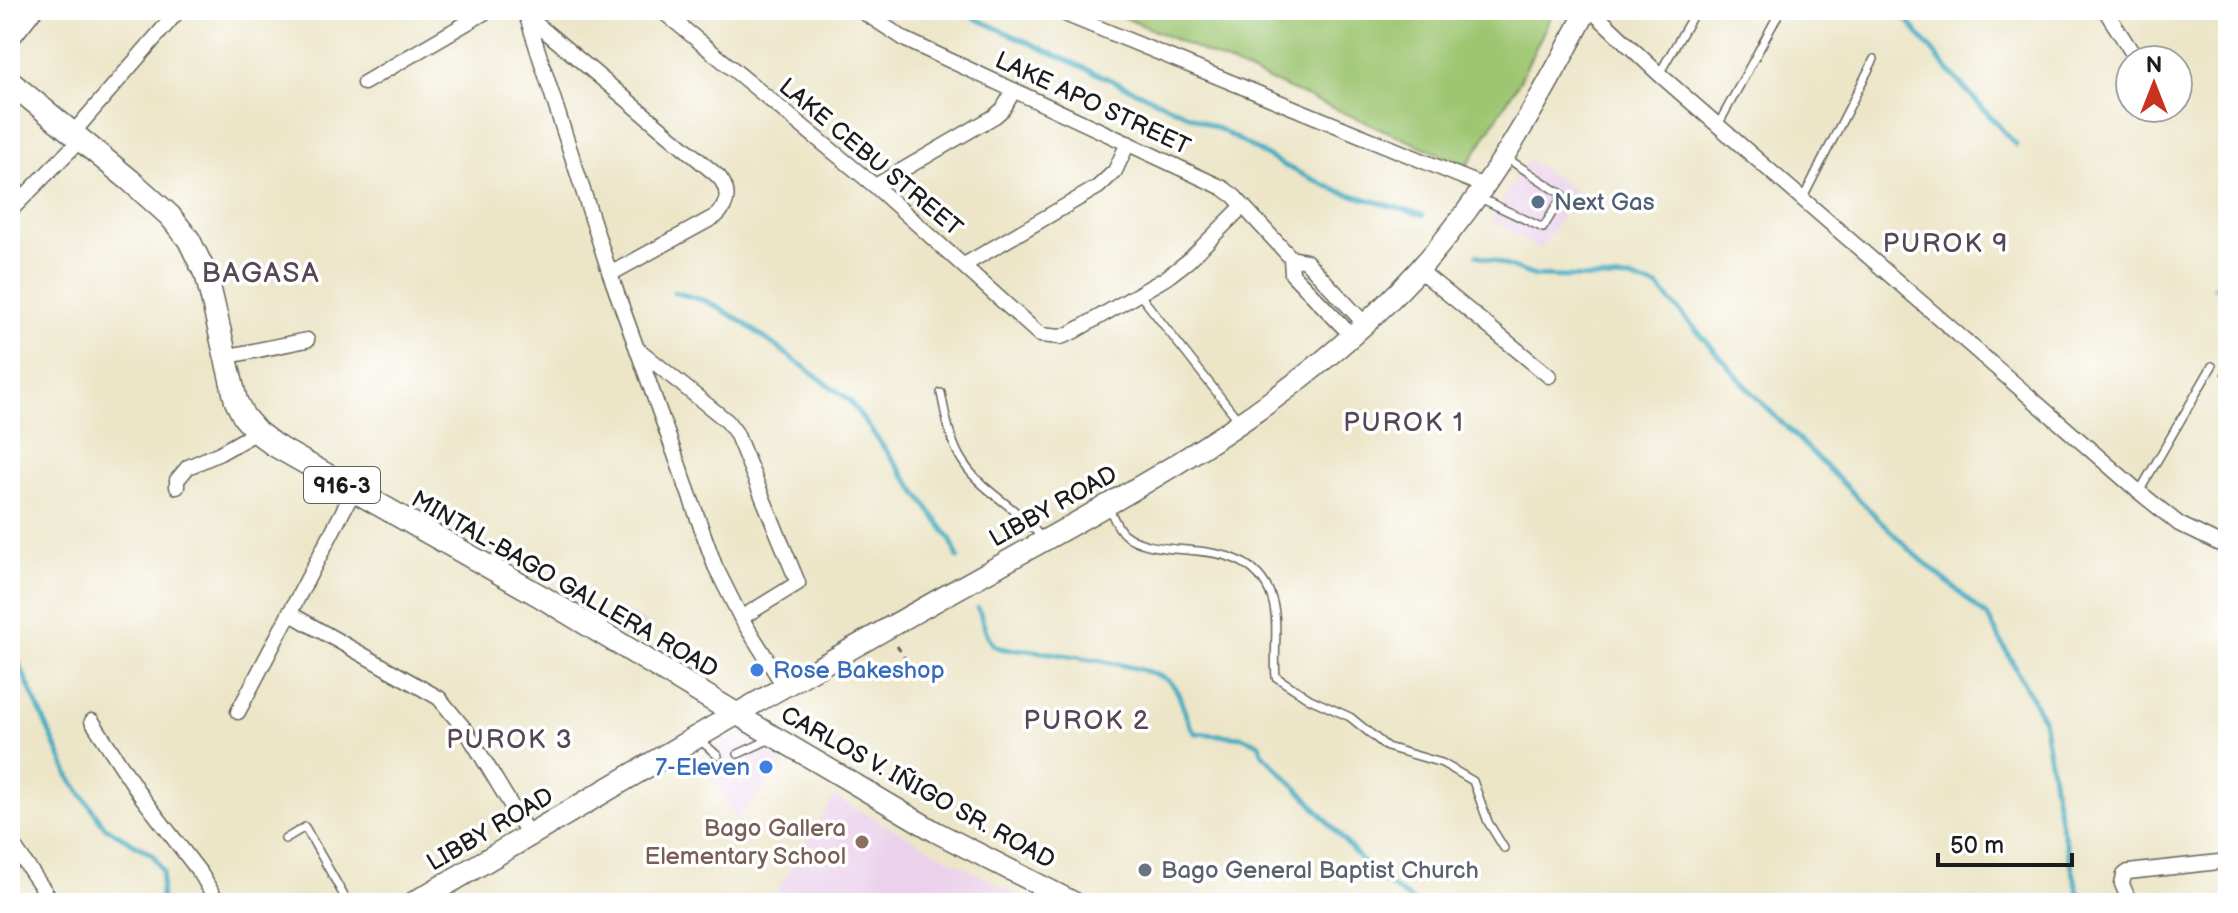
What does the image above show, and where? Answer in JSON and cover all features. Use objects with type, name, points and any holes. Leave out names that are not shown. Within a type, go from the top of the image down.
[{"type":"main road","name":"LIBBY ROAD","points":[[427,900],[529,835],[784,686],[1193,456],[1302,379],[1359,330],[1419,270],[1504,156],[1589,10]]},
{"type":"main road","name":"MINTAL-BAGO GALLERA ROAD","points":[[10,82],[170,216],[189,240],[207,277],[236,401],[257,432],[353,492],[542,597],[736,714]]},
{"type":"main road","name":"CARLOS V. IÑIGO SR. ROAD","points":[[736,714],[936,832],[1075,903]]},
{"type":"street","points":[[10,42],[35,10]]},
{"type":"street","points":[[10,211],[76,137],[179,10]]},
{"type":"street","points":[[364,83],[489,10]]},
{"type":"street","name":"LAKE CEBU STREET","points":[[661,10],[875,186],[1040,335],[1050,338],[1073,332],[1140,295]]},
{"type":"street","name":"LAKE APO STREET","points":[[860,10],[906,40],[1223,188],[1291,258],[1292,274],[1359,330]]},
{"type":"street","points":[[1055,10],[1480,191]]},
{"type":"street","points":[[1589,10],[2139,492],[2179,524],[2228,548]]},
{"type":"street","points":[[2105,10],[2127,44]]},
{"type":"street","points":[[524,13],[719,177],[726,187],[724,209],[716,216],[610,274]]},
{"type":"street","points":[[524,13],[610,274],[715,566],[741,618],[784,686]]},
{"type":"street","points":[[875,186],[995,116],[1014,90]]},
{"type":"street","points":[[964,265],[1098,187],[1115,171],[1128,143]]},
{"type":"street","points":[[1140,295],[1188,261],[1243,206]]},
{"type":"street","points":[[1419,270],[1549,376]]},
{"type":"street","points":[[224,357],[307,340]]},
{"type":"street","points":[[638,350],[727,421],[736,433],[798,583],[741,618]]},
{"type":"street","points":[[177,487],[177,480],[188,467],[257,432]]},
{"type":"street","points":[[238,712],[353,492]]},
{"type":"street","points":[[289,613],[439,698],[467,732],[529,835]]},
{"type":"street","points":[[92,721],[141,796],[201,874],[218,903]]},
{"type":"street","points":[[10,841],[53,903]]},
{"type":"street","points":[[2130,903],[2122,884],[2128,872],[2228,861]]},
{"type":"lane","points":[[1659,74],[1696,10]]},
{"type":"lane","points":[[1718,125],[1777,17]]},
{"type":"lane","points":[[1803,198],[1874,59]]},
{"type":"lane","points":[[1480,191],[1543,228],[1563,195],[1504,156]]},
{"type":"lane","points":[[1140,295],[1241,423]]},
{"type":"lane","points":[[2139,492],[2212,366]]},
{"type":"lane","points":[[941,393],[946,421],[965,465],[978,480],[1023,515],[1044,541]]},
{"type":"lane","points":[[1107,505],[1122,532],[1142,544],[1224,556],[1255,570],[1270,593],[1276,623],[1273,653],[1276,677],[1310,699],[1350,717],[1387,747],[1442,763],[1473,781],[1488,822],[1504,848]]},
{"type":"lane","points":[[697,737],[718,756]]},
{"type":"lane","points":[[738,754],[774,737]]},
{"type":"lane","points":[[285,839],[305,827],[348,903]]},
{"type":"path","points":[[886,629],[917,677]]},
{"type":"shaded area","points":[[1528,160],[1578,192],[1540,250],[1491,219]]},
{"type":"shaded area","points":[[624,611],[648,625],[638,642],[614,628]]},
{"type":"shaded area","points":[[740,733],[785,766],[736,819],[701,756]]},
{"type":"shaded area","name":"Bago Gallera Elementary School","points":[[834,797],[1015,893],[1009,903],[770,903]]},
{"type":"green space","points":[[1107,10],[1554,10],[1519,82],[1467,166]]},
{"type":"waterway","points":[[957,10],[1221,130],[1338,191],[1423,215]]},
{"type":"waterway","points":[[1899,10],[2016,145]]},
{"type":"waterway","points":[[1477,255],[1535,276],[1630,279],[1658,287],[1754,395],[1909,549],[1988,617],[2043,719],[2060,820],[2081,903]]},
{"type":"waterway","points":[[2214,287],[2228,286]]},
{"type":"waterway","points":[[674,292],[706,301],[740,320],[849,400],[950,538],[958,558]]},
{"type":"waterway","points":[[978,608],[990,640],[1000,648],[1100,661],[1139,669],[1167,680],[1177,691],[1195,733],[1242,737],[1259,744],[1263,754],[1307,798],[1374,875],[1416,903]]},
{"type":"waterway","points":[[10,644],[70,778],[105,827],[153,855],[163,872],[160,903]]},
{"type":"place","name":"Next Gas","points":[[1538,202]]},
{"type":"place","name":"Rose Bakeshop","points":[[757,670]]},
{"type":"place","name":"7-Eleven","points":[[766,767]]},
{"type":"place","name":"Bago Gallera Elementary School","points":[[862,842]]},
{"type":"place","name":"Bago General Baptist Church","points":[[1145,870]]},
{"type":"district","name":"PUROK 9","points":[[1946,243]]},
{"type":"district","name":"BAGASA","points":[[261,272]]},
{"type":"district","name":"PUROK 1","points":[[1404,422]]},
{"type":"district","name":"PUROK 2","points":[[1087,720]]},
{"type":"district","name":"PUROK 3","points":[[510,739]]}]
